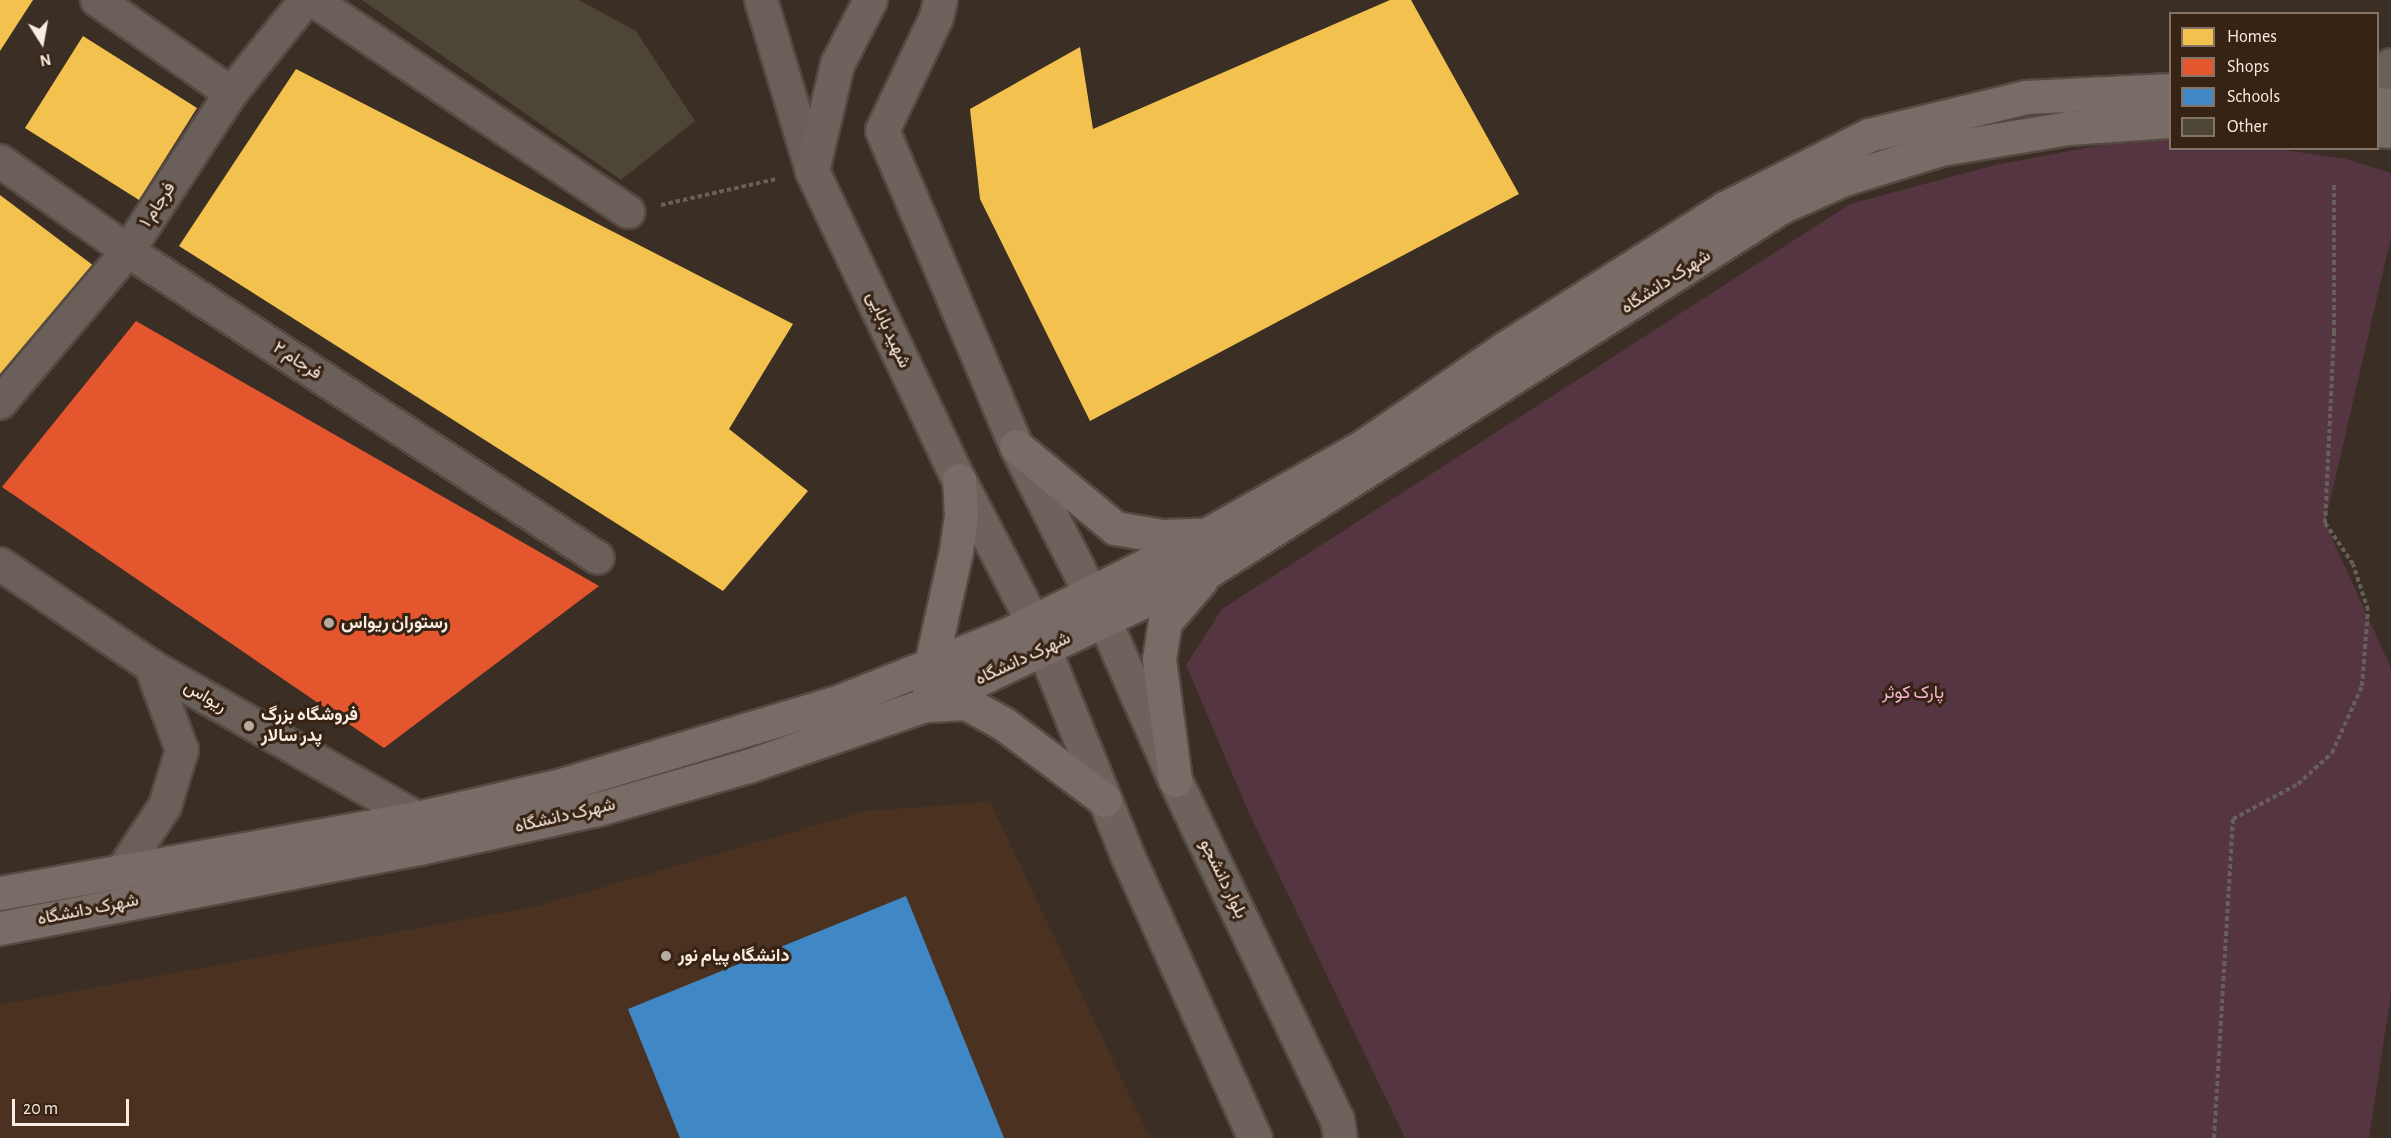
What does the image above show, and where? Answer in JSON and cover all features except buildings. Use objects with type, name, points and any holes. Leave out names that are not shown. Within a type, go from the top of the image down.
[{"type":"main road","points":[[812,171],[837,64],[870,0]]},
{"type":"main road","points":[[940,0],[936,17],[882,130],[1016,446],[1097,607]]},
{"type":"main road","points":[[1097,607],[1206,535],[1365,445],[1505,348],[1725,208],[1869,135],[2025,97],[2169,90]]},
{"type":"main road","name":"شهرک دانشگاه","points":[[1210,570],[1781,207],[1844,179],[1941,149],[2068,128],[2169,121]]},
{"type":"main road","name":"شهید بابایی","points":[[812,171],[959,480],[1038,636]]},
{"type":"main road","points":[[1016,446],[1115,528],[1162,536],[1206,535]]},
{"type":"main road","points":[[959,480],[961,516],[956,551],[922,706],[966,704],[1004,724],[1105,800]]},
{"type":"main road","points":[[1097,607],[1210,570]]},
{"type":"main road","points":[[1175,780],[1159,659],[1165,622],[1210,570]]},
{"type":"main road","name":"شهرک دانشگاه","points":[[0,928],[419,848],[598,809],[748,766],[922,706],[1038,636],[1097,607]]},
{"type":"main road","name":"بلوار دانشجو","points":[[1097,607],[1175,780],[1337,1119],[1340,1138]]},
{"type":"main road","points":[[0,893],[120,874],[417,818],[561,785],[835,703],[931,665],[1038,636],[1105,800],[1255,1138]]},
{"type":"street","points":[[97,0],[231,93]]},
{"type":"street","name":"فرجام ۱","points":[[0,403],[128,251],[231,93],[306,0]]},
{"type":"street","points":[[313,0],[628,212]]},
{"type":"street","points":[[757,2],[812,171]]},
{"type":"street","points":[[2383,115],[2391,65]]},
{"type":"street","name":"فرجام ۲","points":[[0,161],[128,251],[598,558]]},
{"type":"street","name":"ریواس","points":[[0,564],[151,666],[417,818]]},
{"type":"street","points":[[120,874],[165,806],[182,750],[151,666]]},
{"type":"path","points":[[628,212],[812,171]]},
{"type":"path","points":[[2214,1138],[2234,819],[2298,784],[2332,753],[2362,686],[2368,610],[2353,564],[2325,523],[2334,332],[2334,183]]},
{"type":"shaded area","name":"دانشگاه پیام نور","points":[[990,802],[1150,1138],[0,1138],[0,1005],[538,906],[865,811]]},
{"type":"green space","name":"پارک کوثر","points":[[2169,132],[2169,150],[2284,150],[2346,159],[2391,173],[2391,237],[2325,523],[2391,668],[2391,994],[2369,1138],[1405,1138],[1249,813],[1186,665],[1222,609],[1850,204],[1995,165]]},
{"type":"place","name":"رستوران ریواس","points":[[329,623]]},
{"type":"place","name":"فروشگاه بزرگ پدر سالار","points":[[249,726]]},
{"type":"place","name":"دانشگاه پیام نور","points":[[666,956]]}]
